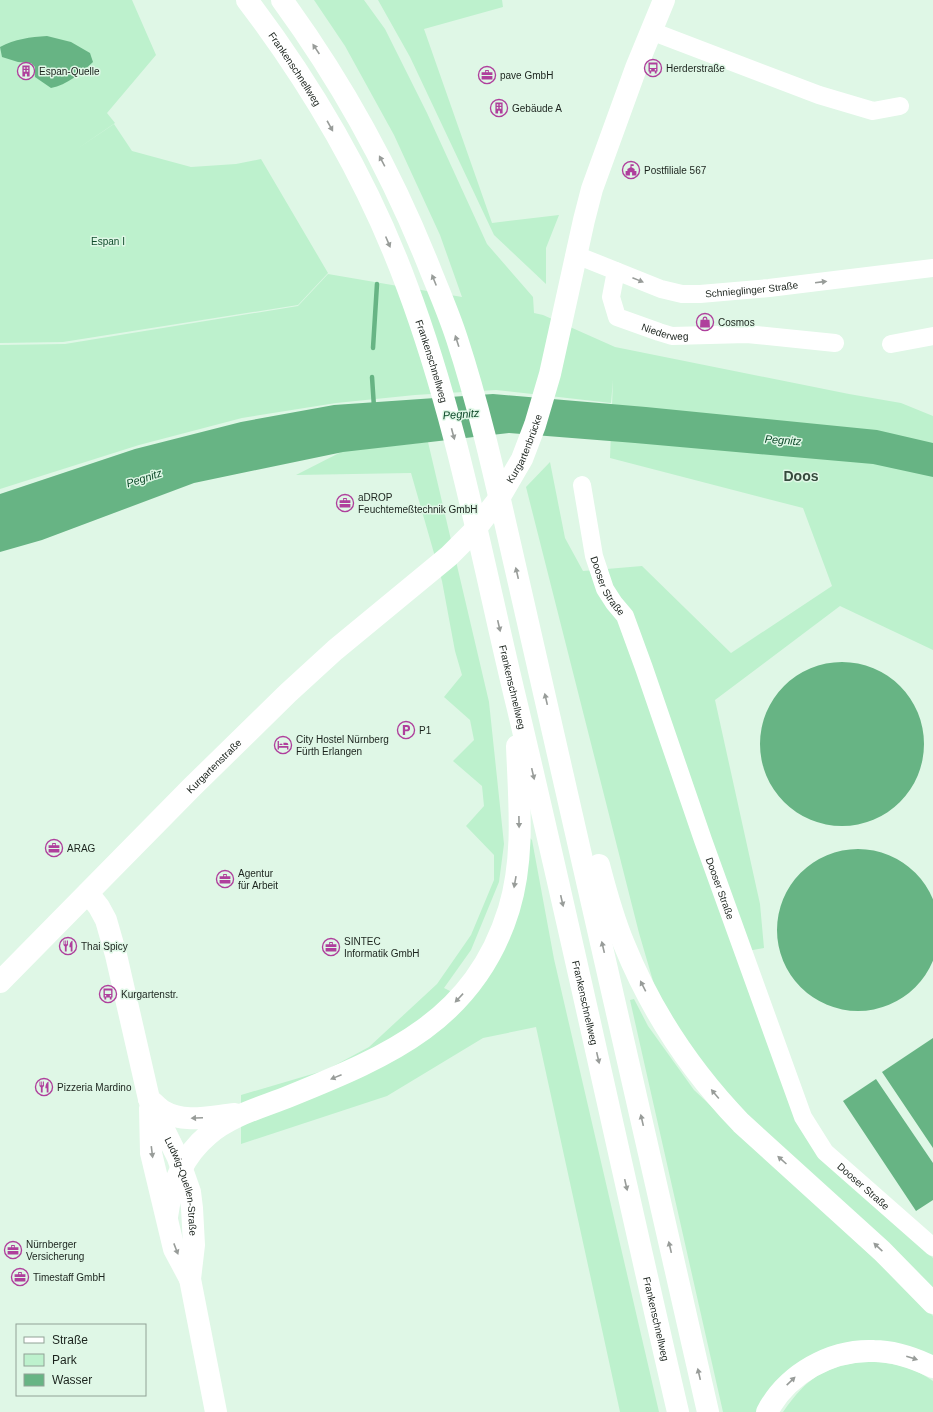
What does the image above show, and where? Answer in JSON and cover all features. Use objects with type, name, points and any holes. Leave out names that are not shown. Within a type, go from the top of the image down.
[{"type":"main road","name":"Frankenschnellweg","points":[[247,0],[306,83],[343,148],[376,214],[406,282],[444,400],[486,565],[514,695],[678,1412]]},
{"type":"main road","points":[[282,0],[330,69],[371,141],[391,180],[414,229],[449,316],[466,367],[492,464],[708,1412]]},
{"type":"main road","points":[[576,256],[594,183],[664,0]]},
{"type":"main road","name":"Kurgartenbrücke","points":[[440,564],[473,532],[491,510],[507,486],[522,459],[532,434],[544,395],[576,256]]},
{"type":"main road","name":"Kurgartenstraße","points":[[0,982],[192,787],[288,693],[355,634],[440,564]]},
{"type":"main road","points":[[167,1217],[171,1194],[181,1166],[194,1149],[209,1134],[221,1125],[360,1067],[403,1044],[426,1029],[445,1013],[463,994],[480,971],[494,947],[505,921],[513,896],[518,869],[520,844],[519,800],[514,695]]},
{"type":"main road","points":[[555,738],[595,853],[623,943],[642,984],[673,1039],[708,1086],[736,1117],[882,1251],[933,1303]]},
{"type":"main road","name":"Ludwig-Quellen-Straße","points":[[88,893],[99,907],[106,920],[116,955],[149,1099],[151,1153],[174,1249],[190,1279],[216,1412]]},
{"type":"main road","points":[[149,1099],[164,1112],[184,1118],[201,1118],[250,1112]]},
{"type":"main road","name":"Ludwig-Quellen-Straße","points":[[149,1099],[181,1166],[190,1192],[194,1245],[190,1279]]},
{"type":"main road","points":[[767,1412],[780,1391],[795,1377],[810,1367],[828,1359],[845,1354],[873,1350],[917,1359],[933,1367]]},
{"type":"street","points":[[651,31],[819,95],[873,111],[900,106]]},
{"type":"street","name":"Schnieglinger Straße","points":[[576,256],[661,289],[682,294],[700,294],[769,288],[933,268]]},
{"type":"street","name":"Niederweg","points":[[616,271],[611,296],[617,317],[658,332],[672,336],[747,334],[835,343]]},
{"type":"street","points":[[891,344],[933,336]]},
{"type":"street","name":"Dooser Straße","points":[[582,485],[594,556],[605,589],[625,616],[628,623],[803,1117],[825,1152],[933,1247]]},
{"type":"green space","name":"Espan I","points":[[0,0],[132,0],[156,55],[107,113],[115,123],[74,151],[114,124],[132,151],[191,167],[236,164],[261,159],[328,273],[298,305],[63,342],[0,343]]},
{"type":"green space","points":[[314,0],[364,0],[385,29],[427,113],[487,244],[533,297],[534,313],[543,315],[615,347],[901,403],[933,416],[933,650],[840,606],[715,700],[760,904],[764,948],[736,953],[795,1109],[905,1231],[933,1258],[933,1292],[780,1149],[709,1073],[658,998],[639,933],[526,487],[550,462],[565,538],[583,571],[642,566],[731,653],[832,586],[803,508],[610,458],[613,380],[611,403],[496,390],[415,395],[336,403],[242,418],[139,445],[0,489],[0,345],[65,344],[298,306],[328,274],[462,297],[440,235],[394,135],[345,46]]},
{"type":"green space","points":[[378,0],[502,0],[503,7],[424,29],[492,223],[559,215],[546,248],[546,284],[494,235],[410,57]]},
{"type":"green space","points":[[428,442],[489,702],[504,844],[499,882],[471,950],[444,988],[468,1000],[527,835],[532,840],[554,959],[659,1412],[620,1412],[536,1027],[483,1038],[387,1096],[241,1144],[241,1095],[326,1070],[369,1047],[437,984],[471,935],[494,880],[494,855],[466,826],[484,806],[482,786],[453,761],[474,740],[470,720],[444,697],[462,675],[455,651],[442,581],[411,473],[296,475],[343,451]]},
{"type":"green space","points":[[634,999],[648,1026],[694,1090],[917,1299],[933,1316],[933,1361],[857,1345],[760,1412],[723,1412],[630,1000]]},
{"type":"green space","points":[[864,1361],[909,1368],[933,1381],[933,1412],[783,1412],[801,1390],[817,1376],[837,1367]]},
{"type":"water","points":[[47,36],[71,42],[90,53],[93,62],[68,81],[51,88],[35,77],[35,67],[31,63],[18,62],[2,57],[0,47],[6,44],[23,39]]},
{"type":"water","name":"Pegnitz","points":[[493,394],[646,407],[877,430],[933,443],[933,477],[873,464],[509,433],[343,452],[194,483],[42,540],[0,552],[0,494],[135,449],[241,422],[334,405]]},
{"type":"water","points":[[842,662],[873,668],[900,686],[918,713],[924,744],[918,775],[900,802],[873,820],[842,826],[811,820],[784,802],[766,775],[760,744],[766,713],[784,686],[811,668]]},
{"type":"water","points":[[850,849],[866,849],[889,855],[909,867],[921,879],[933,899],[933,961],[921,981],[909,993],[882,1008],[866,1011],[850,1011],[827,1005],[807,993],[795,981],[780,954],[777,938],[777,922],[783,899],[795,879],[807,867],[834,852]]},
{"type":"water","points":[[933,1038],[933,1148],[882,1072]]},
{"type":"water","points":[[876,1079],[933,1163],[933,1200],[916,1211],[843,1101]]},
{"type":"waterway","points":[[373,348],[377,284]]},
{"type":"waterway","points":[[372,377],[374,407]]},
{"type":"place","name":"Herderstraße","points":[[653,68]]},
{"type":"place","name":"Espan-Quelle","points":[[26,71]]},
{"type":"place","name":"pave GmbH","points":[[487,75]]},
{"type":"place","name":"Gebäude A","points":[[499,108]]},
{"type":"place","name":"Postfiliale 567","points":[[631,170]]},
{"type":"place","name":"Cosmos","points":[[705,322]]},
{"type":"place","name":"aDROP Feuchtemeßtechnik GmbH","points":[[345,503]]},
{"type":"place","name":"P1","points":[[406,730]]},
{"type":"place","name":"City Hostel Nürnberg Fürth Erlangen","points":[[283,745]]},
{"type":"place","name":"ARAG","points":[[54,848]]},
{"type":"place","name":"Agentur für Arbeit","points":[[225,879]]},
{"type":"place","name":"Thai Spicy","points":[[68,946]]},
{"type":"place","name":"SINTEC Informatik GmbH","points":[[331,947]]},
{"type":"place","name":"Kurgartenstr.","points":[[108,994]]},
{"type":"place","name":"Pizzeria Mardino","points":[[44,1087]]},
{"type":"place","name":"Nürnberger Versicherung","points":[[13,1250]]},
{"type":"place","name":"Timestaff GmbH","points":[[20,1277]]},
{"type":"district","name":"Doos","points":[[801,476]]}]
